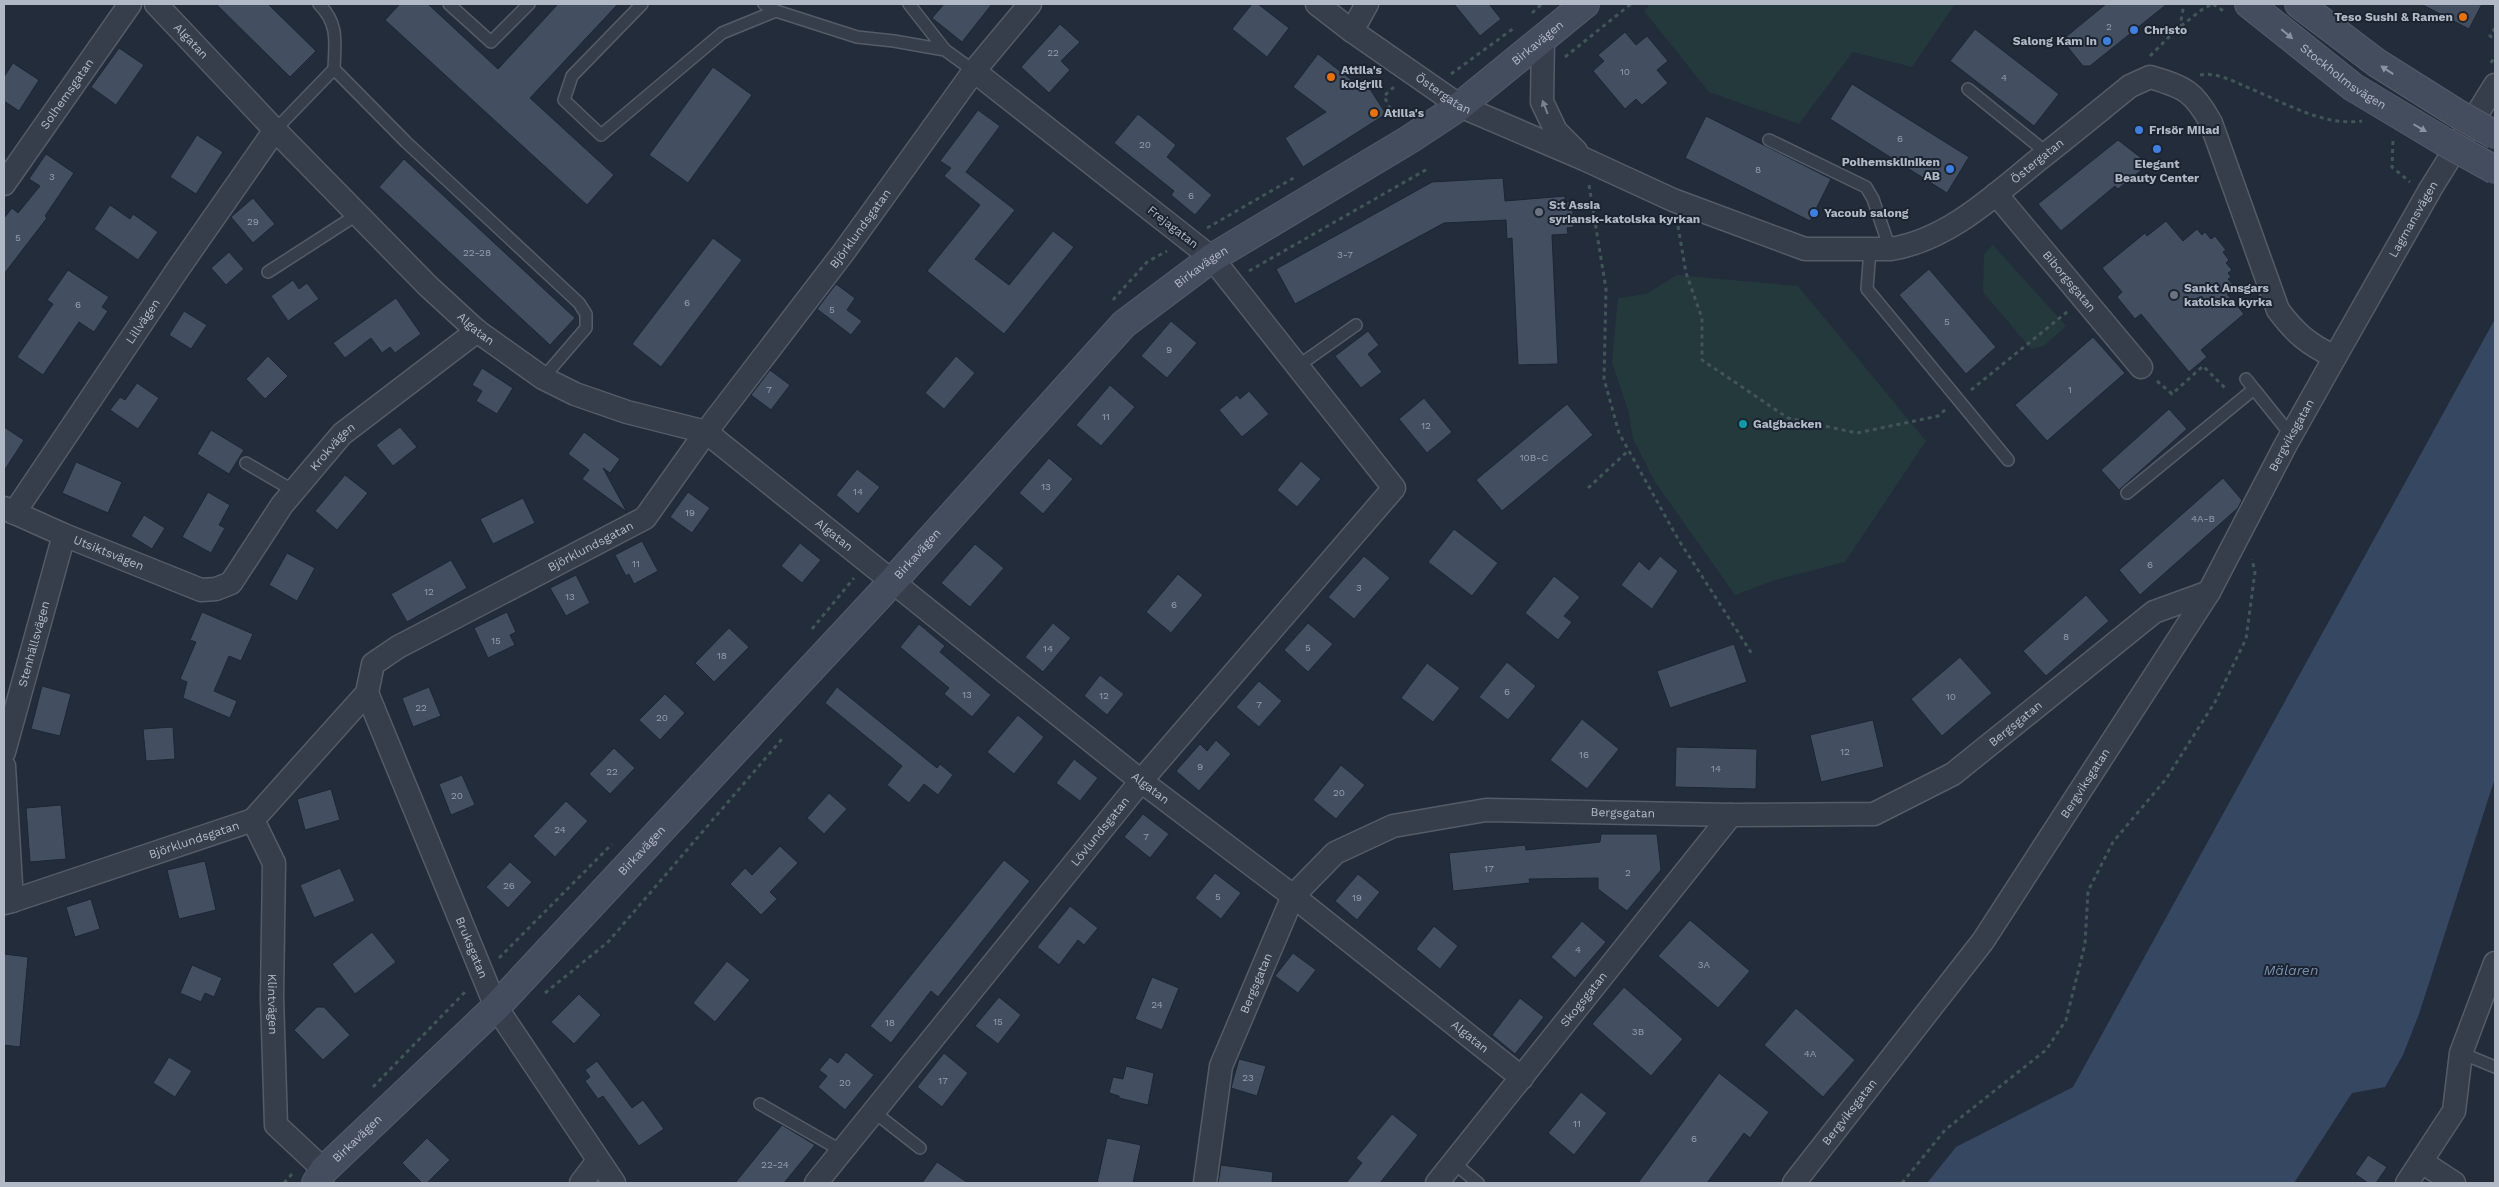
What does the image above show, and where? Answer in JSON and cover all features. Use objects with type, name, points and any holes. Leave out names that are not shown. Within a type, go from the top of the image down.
[{"type":"street","name":"Solhemsgatan","points":[[4,184],[130,4]]},
{"type":"street","name":"Algatan","points":[[156,4],[275,130],[428,286],[478,331],[543,378],[575,394],[628,412],[706,432],[1140,781],[1293,896],[1522,1078]]},
{"type":"street","name":"Björklundsgatan","points":[[8,902],[253,820],[367,693],[373,664],[398,647],[644,518],[706,432],[843,253],[974,71],[1030,4]]},
{"type":"street","name":"Östergatan","points":[[1317,4],[1352,31],[1460,106],[1584,159],[1673,200],[1805,249],[1880,250],[1903,248],[1950,227],[1996,194],[2130,86],[2150,77]]},
{"type":"street","points":[[1352,31],[1368,4]]},
{"type":"street","name":"Birkavägen","points":[[320,1177],[496,1007],[893,581],[1124,324],[1212,258],[1410,140],[1460,106],[1535,28],[1585,4]]},
{"type":"street","name":"Stockholmsvägen","points":[[2249,4],[2353,87],[2495,170]]},
{"type":"street","points":[[2299,4],[2377,63],[2495,135]]},
{"type":"street","name":"Östergatan","points":[[1535,28],[1542,102],[1556,131],[1584,159]]},
{"type":"street","name":"Frejagatan","points":[[974,71],[1212,258],[1394,488]]},
{"type":"street","points":[[2150,77],[2180,86],[2202,106],[2211,123],[2278,310],[2294,332],[2312,346],[2335,357]]},
{"type":"street","name":"Lagmansvägen","points":[[2335,357],[2431,188],[2495,85]]},
{"type":"street","name":"Lillvägen","points":[[9,510],[275,130]]},
{"type":"street","name":"Biborgsgatan","points":[[1996,194],[2141,367]]},
{"type":"street","name":"Krokvägen","points":[[216,589],[231,582],[282,505],[342,434],[478,331]]},
{"type":"street","name":"Bergviksgatan","points":[[1794,1183],[1983,941],[2209,592],[2291,435],[2335,357]]},
{"type":"street","name":"Lövlundsgatan","points":[[816,1183],[1140,781],[1394,488]]},
{"type":"street","name":"Utsiktsvägen","points":[[9,510],[64,535],[201,590],[216,589]]},
{"type":"street","name":"Stenhällsvägen","points":[[4,752],[64,535]]},
{"type":"street","name":"Bergsgatan","points":[[1205,1183],[1221,1066],[1293,896],[1335,853],[1393,826],[1486,810],[1731,815],[1874,814],[1953,774],[2154,612],[2209,592]]},
{"type":"street","name":"Bruksgatan","points":[[367,693],[496,1007],[597,1162],[614,1183]]},
{"type":"street","points":[[4,766],[8,902]]},
{"type":"street","name":"Skogsgatan","points":[[1437,1183],[1731,815]]},
{"type":"street","name":"Klintvägen","points":[[253,820],[274,863],[272,997],[276,1125],[320,1177]]},
{"type":"street","points":[[2407,1183],[2454,1110],[2461,1053],[2495,963]]},
{"type":"street","points":[[582,1183],[597,1162]]},
{"type":"street","points":[[2422,1162],[2454,1183]]},
{"type":"lane","points":[[275,130],[334,69],[336,33],[330,14],[319,4]]},
{"type":"lane","points":[[449,4],[491,42],[529,4]]},
{"type":"lane","points":[[642,4],[572,76],[564,100],[601,135],[722,33],[776,11]]},
{"type":"lane","points":[[764,4],[776,11],[857,37],[945,50]]},
{"type":"lane","points":[[917,7],[945,50],[974,71]]},
{"type":"lane","points":[[334,69],[406,142],[579,303],[586,314],[586,328],[543,378]]},
{"type":"lane","points":[[1968,88],[2047,153]]},
{"type":"lane","points":[[1769,140],[1866,187],[1873,199],[1880,250],[1867,289],[2008,460]]},
{"type":"lane","points":[[268,272],[358,214]]},
{"type":"lane","points":[[1298,366],[1356,325]]},
{"type":"lane","points":[[2246,379],[2291,435]]},
{"type":"lane","points":[[2127,493],[2254,389]]},
{"type":"lane","points":[[246,463],[294,491]]},
{"type":"lane","points":[[2461,1053],[2495,1067]]},
{"type":"lane","points":[[760,1104],[842,1151]]},
{"type":"lane","points":[[874,1112],[920,1148]]},
{"type":"lane","points":[[1454,1163],[1478,1183]]},
{"type":"path","points":[[1535,28],[1542,4]]},
{"type":"path","points":[[1562,60],[1631,4]]},
{"type":"path","points":[[2180,26],[2184,4]]},
{"type":"path","points":[[2150,77],[2147,59],[2180,26],[2204,8],[2214,4]]},
{"type":"path","points":[[1442,72],[1450,75],[1519,24]]},
{"type":"path","points":[[2495,28],[2490,36],[2495,39]]},
{"type":"path","points":[[1395,119],[1384,96],[1411,71]]},
{"type":"path","points":[[2180,86],[2192,77],[2206,74],[2217,76],[2318,116],[2349,123],[2362,121]]},
{"type":"path","points":[[1584,159],[1606,289],[1604,379],[1619,433],[1678,539],[1752,654]]},
{"type":"path","points":[[1230,281],[1429,168]]},
{"type":"path","points":[[1673,200],[1686,273],[1702,318],[1702,360],[1788,418],[1857,433],[1938,416],[2084,299]]},
{"type":"path","points":[[2141,367],[2172,394],[2203,366]]},
{"type":"path","points":[[1588,488],[1629,450]]},
{"type":"path","points":[[1902,1183],[1945,1130],[2046,1050],[2066,1020],[2085,944],[2088,891],[2112,842],[2166,779],[2215,702],[2246,640],[2255,572],[2252,555]]},
{"type":"path","points":[[537,1000],[608,942],[788,733]]},
{"type":"green space","points":[[1650,4],[1955,4],[1912,67],[1853,52],[1799,124],[1709,92],[1644,11]]},
{"type":"green space","points":[[1993,245],[2066,326],[2044,346],[2031,349],[1983,292],[1984,254]]},
{"type":"green space","points":[[1677,275],[1798,286],[1926,441],[1845,562],[1775,580],[1735,595],[1655,482],[1633,439],[1628,410],[1612,362],[1618,298],[1646,294]]},
{"type":"water","name":"Mälaren","points":[[2495,319],[2495,778],[2419,1014],[2403,1055],[2385,1087],[2352,1093],[2294,1183],[1927,1183],[1956,1147],[2073,1087]]},
{"type":"building","points":[[216,4],[268,4],[316,51],[290,77]]},
{"type":"building","points":[[400,4],[428,4],[498,69],[558,4],[618,4],[530,98],[614,175],[587,205],[385,20]]},
{"type":"building","points":[[944,4],[992,4],[962,42],[932,18]]},
{"type":"building","points":[[1252,4],[1258,4],[1289,28],[1267,57],[1232,29]]},
{"type":"building","points":[[1454,4],[1489,4],[1501,19],[1480,36]]},
{"type":"building","points":[[2106,4],[2167,4],[2090,66],[2083,66],[2062,40]]},
{"type":"building","points":[[2421,4],[2482,4],[2469,29]]},
{"type":"building","points":[[1060,24],[1080,42],[1061,61],[1070,70],[1049,93],[1021,67]]},
{"type":"building","points":[[1975,29],[2059,94],[2034,126],[1950,61]]},
{"type":"building","points":[[1625,32],[1636,45],[1647,36],[1668,61],[1657,70],[1668,83],[1642,105],[1636,99],[1625,109],[1593,71],[1604,61],[1598,55]]},
{"type":"building","points":[[119,48],[144,65],[116,105],[91,87]]},
{"type":"building","points":[[1318,54],[1363,89],[1368,86],[1386,114],[1303,167],[1285,138],[1326,112],[1293,87]]},
{"type":"building","points":[[13,63],[39,80],[19,111],[4,101],[4,77]]},
{"type":"building","points":[[713,67],[752,95],[688,183],[649,155]]},
{"type":"building","points":[[1852,84],[1969,157],[1947,193],[1830,119]]},
{"type":"building","points":[[978,110],[1000,126],[966,172],[1015,210],[975,259],[1009,285],[1053,231],[1074,247],[1004,334],[927,271],[980,205],[944,176],[951,168],[940,161]]},
{"type":"building","points":[[1138,114],[1176,145],[1167,157],[1212,195],[1195,215],[1171,195],[1174,191],[1114,143]]},
{"type":"building","points":[[1706,116],[1831,179],[1810,221],[1685,158]]},
{"type":"building","points":[[197,135],[223,152],[196,194],[170,177]]},
{"type":"building","points":[[2118,140],[2149,164],[2118,189],[2115,186],[2061,231],[2038,204]]},
{"type":"building","points":[[46,154],[74,173],[45,216],[47,218],[4,274],[4,218],[12,208],[18,213],[40,186],[29,179]]},
{"type":"building","points":[[404,159],[575,318],[550,345],[379,187]]},
{"type":"building","points":[[1503,178],[1505,201],[1565,196],[1565,202],[1572,201],[1574,227],[1567,228],[1568,234],[1552,235],[1558,364],[1518,365],[1512,238],[1507,239],[1506,220],[1444,223],[1295,304],[1276,269],[1432,182]]},
{"type":"building","points":[[253,198],[275,224],[253,243],[231,217]]},
{"type":"building","points":[[110,205],[130,219],[133,214],[158,232],[138,260],[94,229]]},
{"type":"building","name":"Sankt Ansgars katolska kyrka","points":[[2166,221],[2183,241],[2197,229],[2202,235],[2205,232],[2211,239],[2215,236],[2226,250],[2223,252],[2229,260],[2226,263],[2232,270],[2228,273],[2231,277],[2228,279],[2235,287],[2227,294],[2244,314],[2201,350],[2207,357],[2189,372],[2141,314],[2135,319],[2117,297],[2122,292],[2102,268],[2145,233],[2147,236]]},
{"type":"building","points":[[713,238],[742,260],[661,367],[632,344]]},
{"type":"building","points":[[229,252],[244,269],[226,285],[211,268]]},
{"type":"building","points":[[1929,269],[1996,347],[1966,374],[1899,295]]},
{"type":"building","points":[[68,270],[109,297],[102,307],[108,311],[94,332],[79,322],[43,375],[17,357],[53,304],[47,300]]},
{"type":"building","points":[[293,280],[299,289],[307,283],[319,299],[288,321],[271,296]]},
{"type":"building","points":[[836,284],[855,298],[847,310],[862,321],[851,335],[817,309]]},
{"type":"building","points":[[396,298],[421,334],[395,353],[390,347],[382,353],[371,338],[345,358],[333,343]]},
{"type":"building","points":[[184,311],[207,325],[191,349],[169,335]]},
{"type":"building","points":[[1171,321],[1197,343],[1167,378],[1141,356]]},
{"type":"building","points":[[1368,331],[1379,345],[1368,354],[1382,372],[1361,388],[1335,356]]},
{"type":"building","points":[[2093,337],[2125,373],[2047,441],[2015,405]]},
{"type":"building","points":[[268,356],[288,376],[265,399],[246,379]]},
{"type":"building","points":[[956,356],[975,373],[944,409],[925,393]]},
{"type":"building","points":[[482,368],[513,388],[497,414],[476,401],[482,391],[472,385]]},
{"type":"building","points":[[770,370],[790,385],[771,410],[751,395]]},
{"type":"building","points":[[137,383],[159,398],[138,429],[110,410],[120,397],[125,400]]},
{"type":"building","points":[[1110,385],[1135,407],[1101,446],[1076,425]]},
{"type":"building","points":[[1249,391],[1269,414],[1242,437],[1219,410],[1237,395],[1240,399]]},
{"type":"building","points":[[1424,398],[1452,432],[1427,453],[1399,419]]},
{"type":"building","points":[[1567,404],[1593,435],[1502,511],[1476,480]]},
{"type":"building","points":[[2169,409],[2187,429],[2119,490],[2101,470]]},
{"type":"building","points":[[4,427],[24,440],[4,471]]},
{"type":"building","points":[[400,427],[417,447],[393,466],[376,445]]},
{"type":"building","points":[[211,430],[244,450],[229,474],[197,454]]},
{"type":"building","points":[[584,432],[620,459],[610,473],[603,468],[627,512],[582,479],[589,470],[568,454]]},
{"type":"building","points":[[1049,458],[1073,479],[1043,514],[1019,493]]},
{"type":"building","points":[[1301,461],[1321,479],[1297,507],[1277,490]]},
{"type":"building","points":[[76,462],[122,482],[108,513],[62,493]]},
{"type":"building","points":[[857,469],[880,487],[858,514],[836,495]]},
{"type":"building","points":[[345,475],[368,493],[337,530],[315,511]]},
{"type":"building","points":[[2223,478],[2242,500],[2238,508],[2140,595],[2119,570]]},
{"type":"building","points":[[208,492],[230,505],[219,525],[225,528],[211,553],[182,537]]},
{"type":"building","points":[[688,492],[710,508],[692,533],[670,517]]},
{"type":"building","points":[[523,498],[535,523],[493,544],[480,519]]},
{"type":"building","points":[[144,515],[165,528],[152,549],[131,536]]},
{"type":"building","points":[[1454,529],[1498,563],[1472,596],[1428,562]]},
{"type":"building","points":[[642,541],[658,571],[634,584],[629,574],[626,576],[615,555]]},
{"type":"building","points":[[800,543],[821,560],[802,583],[781,566]]},
{"type":"building","points":[[975,544],[1004,568],[970,607],[941,583]]},
{"type":"building","points":[[287,553],[315,568],[297,601],[269,585]]},
{"type":"building","points":[[1364,556],[1390,578],[1354,619],[1328,597]]},
{"type":"building","points":[[1660,556],[1678,571],[1652,609],[1621,585],[1639,561],[1649,570]]},
{"type":"building","points":[[451,560],[467,588],[407,622],[391,594]]},
{"type":"building","points":[[1178,574],[1203,595],[1171,633],[1146,612]]},
{"type":"building","points":[[576,575],[590,603],[566,616],[550,588]]},
{"type":"building","points":[[1554,576],[1580,597],[1564,616],[1572,622],[1558,640],[1525,613]]},
{"type":"building","points":[[2086,595],[2109,621],[2046,676],[2023,651]]},
{"type":"building","points":[[202,612],[253,634],[241,661],[229,656],[214,691],[237,701],[230,718],[183,698],[187,682],[180,679],[196,642],[190,640]]},
{"type":"building","points":[[507,612],[516,632],[510,635],[515,645],[488,658],[474,628]]},
{"type":"building","points":[[1053,623],[1071,638],[1043,672],[1025,657]]},
{"type":"building","points":[[1308,623],[1333,644],[1308,672],[1284,650]]},
{"type":"building","points":[[919,624],[945,646],[940,652],[991,695],[972,717],[944,694],[949,688],[900,647]]},
{"type":"building","points":[[729,628],[749,647],[714,682],[695,663]]},
{"type":"building","points":[[1734,644],[1747,682],[1670,708],[1657,671]]},
{"type":"building","points":[[1960,657],[1992,693],[1942,736],[1911,699]]},
{"type":"building","points":[[1507,662],[1536,686],[1508,720],[1479,697]]},
{"type":"building","points":[[1427,663],[1460,688],[1433,722],[1401,698]]},
{"type":"building","points":[[1100,675],[1124,694],[1107,715],[1084,696]]},
{"type":"building","points":[[1259,681],[1282,701],[1259,727],[1236,707]]},
{"type":"building","points":[[42,686],[71,694],[60,736],[31,729]]},
{"type":"building","points":[[429,687],[441,716],[413,727],[402,698]]},
{"type":"building","points":[[837,687],[937,768],[940,764],[953,775],[938,795],[924,784],[909,803],[887,785],[902,766],[825,703]]},
{"type":"building","points":[[665,694],[685,713],[660,740],[639,720]]},
{"type":"building","points":[[1018,715],[1044,737],[1014,774],[987,752]]},
{"type":"building","points":[[1582,719],[1619,749],[1587,789],[1550,760]]},
{"type":"building","points":[[1873,720],[1884,767],[1821,782],[1810,735]]},
{"type":"building","points":[[173,727],[175,759],[146,761],[143,729]]},
{"type":"building","points":[[1216,740],[1231,754],[1199,791],[1176,771],[1200,744],[1207,751]]},
{"type":"building","points":[[1676,747],[1757,749],[1756,789],[1675,787]]},
{"type":"building","points":[[614,748],[635,768],[610,794],[589,774]]},
{"type":"building","points":[[1074,759],[1098,778],[1080,801],[1056,783]]},
{"type":"building","points":[[1341,765],[1365,785],[1336,819],[1313,800]]},
{"type":"building","points":[[462,775],[475,805],[451,815],[439,784]]},
{"type":"building","points":[[331,789],[340,820],[305,830],[297,799]]},
{"type":"building","points":[[829,793],[847,809],[824,834],[807,818]]},
{"type":"building","points":[[566,801],[588,821],[555,857],[533,836]]},
{"type":"building","points":[[61,805],[66,859],[30,862],[26,808]]},
{"type":"building","points":[[1143,814],[1169,834],[1150,858],[1124,837]]},
{"type":"building","points":[[1601,834],[1657,834],[1661,870],[1627,911],[1598,889],[1598,878],[1529,879],[1530,883],[1453,891],[1449,853],[1525,845],[1526,850],[1600,842]]},
{"type":"building","points":[[780,846],[798,863],[770,892],[777,899],[761,915],[730,884],[745,868],[752,875]]},
{"type":"building","points":[[1004,860],[1030,881],[938,997],[931,991],[891,1043],[870,1026]]},
{"type":"building","points":[[205,861],[216,910],[179,919],[167,870]]},
{"type":"building","points":[[510,862],[532,882],[508,908],[486,887]]},
{"type":"building","points":[[340,868],[355,901],[314,918],[300,885]]},
{"type":"building","points":[[1215,873],[1241,893],[1221,919],[1195,898]]},
{"type":"building","points":[[1358,874],[1380,892],[1357,920],[1335,901]]},
{"type":"building","points":[[91,899],[100,929],[75,937],[66,907]]},
{"type":"building","points":[[1070,906],[1098,928],[1084,945],[1078,940],[1059,965],[1037,947]]},
{"type":"building","points":[[1690,920],[1750,971],[1718,1008],[1658,956]]},
{"type":"building","points":[[1582,921],[1606,942],[1575,978],[1551,957]]},
{"type":"building","points":[[1434,926],[1458,946],[1440,969],[1416,949]]},
{"type":"building","points":[[372,932],[396,962],[355,994],[332,964]]},
{"type":"building","points":[[1293,953],[1316,970],[1298,993],[1275,976]]},
{"type":"building","points":[[4,954],[28,957],[20,1047],[4,1045]]},
{"type":"building","points":[[727,961],[750,980],[715,1022],[693,1003]]},
{"type":"building","points":[[192,965],[222,978],[214,997],[205,993],[201,1002],[180,993]]},
{"type":"building","points":[[1152,977],[1179,988],[1162,1030],[1135,1019]]},
{"type":"building","points":[[1624,987],[1683,1039],[1651,1076],[1592,1024]]},
{"type":"building","points":[[579,994],[601,1015],[574,1044],[551,1022]]},
{"type":"building","points":[[999,997],[1021,1015],[998,1044],[975,1026]]},
{"type":"building","points":[[1520,998],[1544,1017],[1515,1054],[1492,1035]]},
{"type":"building","points":[[317,1007],[324,1007],[350,1035],[323,1060],[294,1030]]},
{"type":"building","points":[[1796,1008],[1855,1060],[1823,1097],[1764,1045]]},
{"type":"building","points":[[846,1052],[874,1075],[845,1110],[818,1087],[827,1076],[819,1070],[830,1057],[838,1063]]},
{"type":"building","points":[[944,1053],[968,1073],[942,1107],[917,1087]]},
{"type":"building","points":[[169,1057],[192,1071],[175,1097],[153,1083]]},
{"type":"building","points":[[1239,1059],[1266,1066],[1257,1096],[1231,1088]]},
{"type":"building","points":[[597,1061],[632,1108],[643,1100],[664,1129],[639,1146],[603,1096],[598,1099],[585,1081],[590,1077],[585,1070]]},
{"type":"building","points":[[1126,1066],[1154,1073],[1148,1105],[1119,1098],[1119,1096],[1109,1093],[1113,1077],[1123,1079]]},
{"type":"building","points":[[1719,1073],[1769,1112],[1750,1138],[1744,1133],[1707,1183],[1638,1183]]},
{"type":"building","points":[[1581,1092],[1607,1113],[1574,1155],[1548,1133]]},
{"type":"building","points":[[1392,1114],[1418,1135],[1380,1183],[1346,1183],[1362,1163],[1356,1158]]},
{"type":"building","points":[[782,1125],[815,1145],[784,1183],[735,1183]]},
{"type":"building","points":[[427,1138],[450,1160],[427,1183],[422,1183],[402,1163]]},
{"type":"building","points":[[1107,1138],[1141,1145],[1133,1183],[1097,1183]]},
{"type":"building","points":[[2368,1155],[2387,1167],[2376,1183],[2368,1183],[2355,1174]]},
{"type":"building","points":[[937,1162],[968,1183],[922,1183]]},
{"type":"building","points":[[1221,1165],[1273,1172],[1272,1183],[1218,1183]]},
{"type":"place","name":"Teso Sushi & Ramen","points":[[2463,17]]},
{"type":"place","name":"Christo","points":[[2134,30]]},
{"type":"place","name":"Salong Kam in","points":[[2107,41]]},
{"type":"place","name":"Attila's kolgrill","points":[[1331,77]]},
{"type":"place","name":"Atilla's","points":[[1374,113]]},
{"type":"place","name":"Frisör Milad","points":[[2139,130]]},
{"type":"place","name":"Elegant Beauty Center","points":[[2157,149]]},
{"type":"place","name":"Polhemskliniken AB","points":[[1950,169]]},
{"type":"place","name":"S:t Assia syriansk-katolska kyrkan","points":[[1539,212]]},
{"type":"place","name":"Yacoub salong","points":[[1814,213]]},
{"type":"place","name":"Sankt Ansgars katolska kyrka","points":[[2174,295]]},
{"type":"place","name":"Galgbacken","points":[[1743,424]]}]
